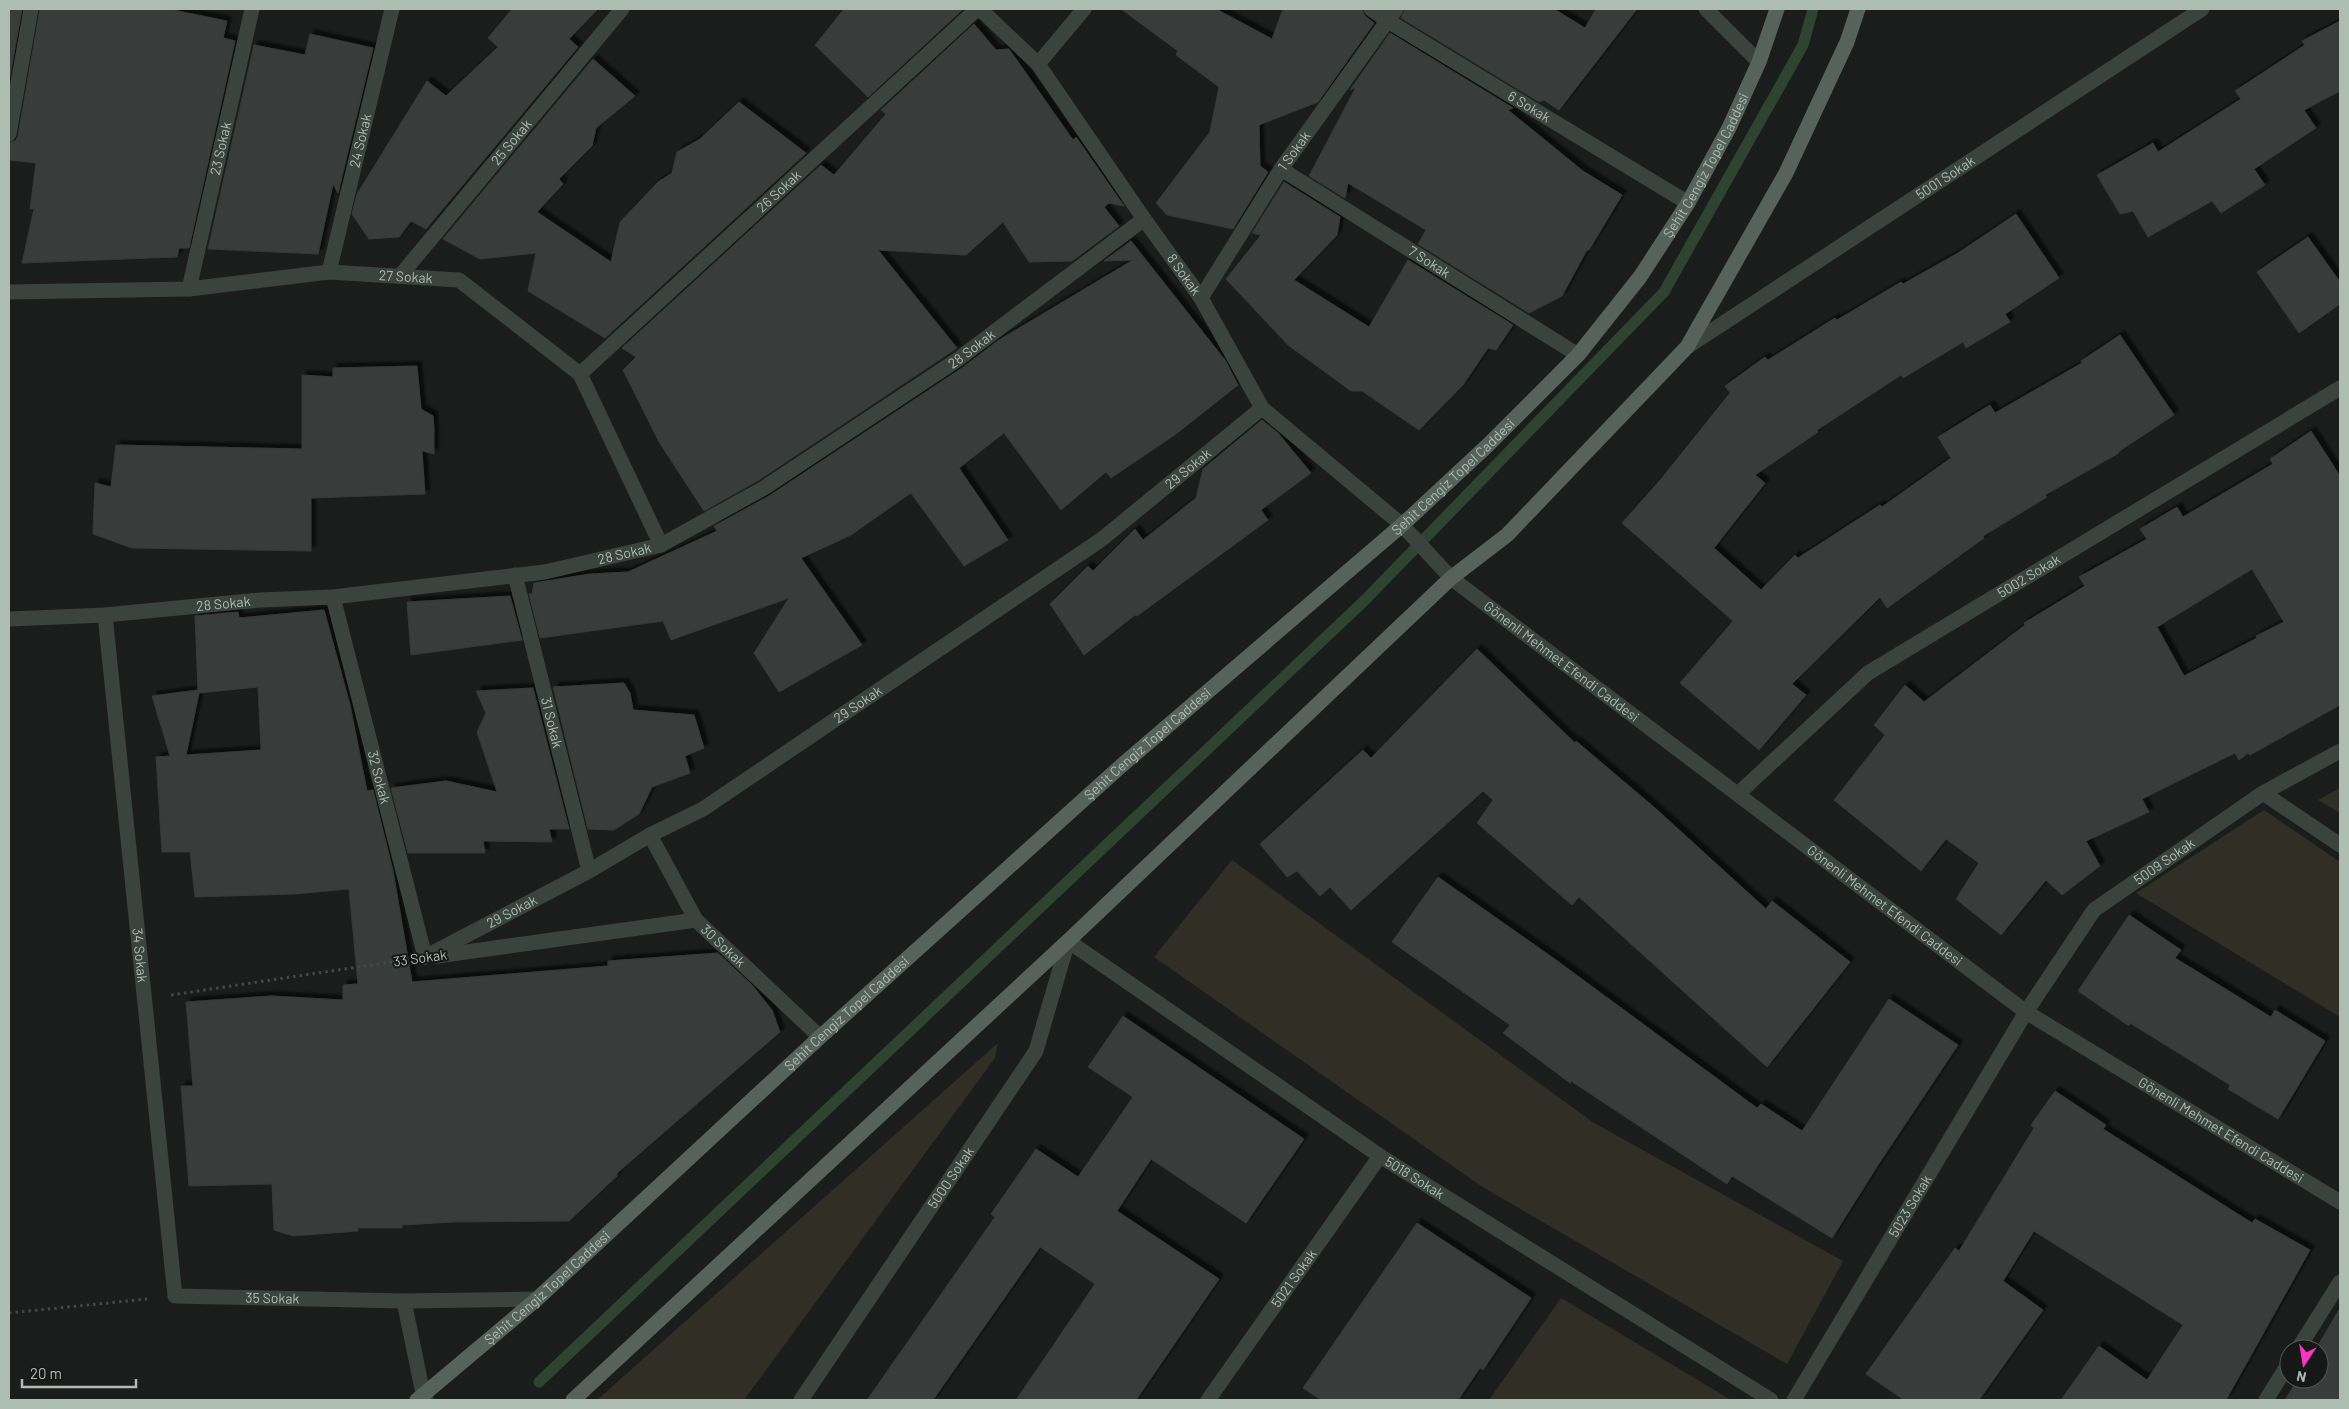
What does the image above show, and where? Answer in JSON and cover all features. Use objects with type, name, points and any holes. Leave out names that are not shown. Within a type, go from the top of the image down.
[{"type":"main road","name":"Şehit Cengiz Topel Caddesi","points":[[422,1398],[537,1299],[820,1037],[1120,766],[1402,525],[1488,445],[1578,355],[1640,277],[1688,203],[1729,128],[1759,62],[1777,9]]},
{"type":"main road","points":[[573,1400],[1068,941],[1451,578],[1507,535],[1687,347],[1786,173],[1847,42],[1858,9]]},
{"type":"street","points":[[9,134],[31,9]]},
{"type":"street","name":"23 Sokak","points":[[189,289],[252,9]]},
{"type":"street","name":"24 Sokak","points":[[329,272],[392,9]]},
{"type":"street","name":"25 Sokak","points":[[400,276],[622,9]]},
{"type":"street","name":"8 Sokak","points":[[979,9],[1038,64],[1200,298],[1262,408],[1402,525]]},
{"type":"street","name":"26 Sokak","points":[[580,374],[979,9]]},
{"type":"street","points":[[1038,64],[1084,9]]},
{"type":"street","name":"6 Sokak","points":[[1372,9],[1392,15],[1688,203]]},
{"type":"street","points":[[1706,9],[1759,62]]},
{"type":"street","name":"5001 Sokak","points":[[1687,347],[2202,9]]},
{"type":"street","name":"1 Sokak","points":[[1200,298],[1281,169],[1392,15]]},
{"type":"street","name":"7 Sokak","points":[[1281,169],[1578,355]]},
{"type":"street","name":"28 Sokak","points":[[9,619],[105,615],[260,600],[333,597],[545,572],[661,545],[764,488],[957,360],[1144,219]]},
{"type":"street","name":"27 Sokak","points":[[9,292],[189,289],[329,272],[459,280],[580,374],[661,545]]},
{"type":"street","name":"5002 Sokak","points":[[1739,793],[1868,673],[2340,388]]},
{"type":"street","name":"29 Sokak","points":[[425,957],[589,872],[650,835],[703,809],[1102,539],[1262,408]]},
{"type":"street","name":"Gönenli Mehmet Efendi Caddesi","points":[[1402,525],[1451,578],[1739,793],[2026,1012],[2340,1202]]},
{"type":"street","name":"31 Sokak","points":[[515,575],[589,872]]},
{"type":"street","name":"32 Sokak","points":[[333,597],[425,957]]},
{"type":"street","name":"34 Sokak","points":[[105,615],[175,1296]]},
{"type":"street","name":"5009 Sokak","points":[[2026,1012],[2094,910],[2263,793],[2340,751]]},
{"type":"street","points":[[2263,793],[2340,844]]},
{"type":"street","name":"30 Sokak","points":[[650,835],[696,920],[820,1037]]},
{"type":"street","name":"33 Sokak","points":[[425,957],[696,920]]},
{"type":"street","name":"5018 Sokak","points":[[1068,941],[1380,1156],[1771,1400]]},
{"type":"street","name":"5000 Sokak","points":[[801,1400],[1036,1051],[1068,941]]},
{"type":"street","name":"5023 Sokak","points":[[1794,1400],[2026,1012]]},
{"type":"street","name":"5021 Sokak","points":[[1208,1400],[1380,1156]]},
{"type":"street","points":[[2304,1339],[2340,1282]]},
{"type":"street","name":"35 Sokak","points":[[175,1296],[404,1301],[537,1299]]},
{"type":"street","points":[[404,1301],[422,1398]]},
{"type":"street","points":[[2266,1400],[2279,1379]]},
{"type":"path","name":"33 Sokak","points":[[144,999],[425,957]]},
{"type":"path","points":[[9,1313],[175,1296]]},
{"type":"shaded area","points":[[2340,788],[2340,813],[2318,800]]},
{"type":"shaded area","points":[[2264,810],[2340,862],[2340,1017],[2136,893]]},
{"type":"shaded area","points":[[1232,860],[1594,1123],[1843,1261],[1787,1364],[1481,1186],[1154,957]]},
{"type":"shaded area","points":[[998,1043],[995,1058],[744,1400],[597,1400]]},
{"type":"shaded area","points":[[1561,1298],[1731,1400],[1489,1400]]},
{"type":"building","points":[[9,9],[22,9],[9,81]]},
{"type":"building","points":[[40,9],[168,9],[227,21],[223,38],[235,41],[189,248],[179,248],[177,257],[22,263],[34,209],[30,209],[36,163],[9,160],[9,143],[16,140],[18,136]]},
{"type":"building","points":[[512,9],[598,9],[569,39],[578,47],[426,229],[411,221],[399,237],[369,239],[352,214],[357,194],[427,81],[446,96],[498,47],[488,38]]},
{"type":"building","points":[[844,9],[962,10],[868,97],[815,45]]},
{"type":"building","points":[[1121,9],[1216,9],[1272,39],[1283,9],[1362,9],[1365,16],[1374,23],[1318,102],[1259,125],[1260,166],[1268,172],[1233,229],[1167,215],[1156,203],[1210,132],[1219,87],[1176,55],[1178,51]]},
{"type":"building","points":[[1405,9],[1554,9],[1585,28],[1596,9],[1637,9],[1559,110],[1544,100],[1539,102],[1401,18]]},
{"type":"building","points":[[2340,21],[2340,91],[2304,110],[2316,128],[2254,169],[2265,185],[2221,213],[2212,201],[2148,237],[2133,211],[2120,214],[2097,175],[2153,143],[2158,152],[2241,99],[2235,91],[2305,45],[2302,41]]},
{"type":"building","points":[[974,24],[996,50],[1009,49],[1073,140],[1076,137],[1124,206],[1109,203],[1104,207],[1119,226],[1072,261],[1029,262],[1003,222],[966,255],[878,250],[957,348],[759,480],[704,511],[659,442],[623,370],[636,357],[622,348],[821,165],[834,175],[886,114],[881,110]]},
{"type":"building","points":[[1390,33],[1513,108],[1508,110],[1583,171],[1622,195],[1589,250],[1587,250],[1562,296],[1529,313],[1418,244],[1426,230],[1348,183],[1345,198],[1309,176],[1356,87],[1350,90]]},
{"type":"building","points":[[310,34],[373,48],[338,193],[333,184],[318,254],[208,249],[254,45],[305,55]]},
{"type":"building","points":[[593,59],[635,96],[596,128],[592,146],[559,179],[563,184],[537,212],[611,262],[620,222],[658,182],[672,173],[677,152],[700,139],[739,102],[806,153],[605,338],[528,291],[536,253],[480,259],[443,239]]},
{"type":"building","points":[[1284,182],[1340,217],[1337,235],[1294,280],[1369,327],[1408,260],[1513,325],[1496,350],[1488,348],[1463,385],[1419,430],[1362,391],[1351,391],[1288,345],[1226,279],[1261,235],[1252,233]]},
{"type":"building","points":[[2016,214],[2059,278],[2005,314],[2010,322],[1966,348],[1963,342],[1903,378],[1901,375],[1817,430],[1818,432],[1755,475],[1765,483],[1714,548],[1761,590],[1795,555],[1798,558],[1880,505],[1882,507],[1951,458],[1938,437],[1990,405],[1995,413],[2082,363],[2081,361],[2120,335],[2174,415],[2119,453],[2045,495],[2047,497],[1983,536],[1984,538],[1887,608],[1880,597],[1792,684],[1806,695],[1759,750],[1680,683],[1733,621],[1622,523],[1661,479],[1730,393],[1725,386],[1765,357],[1768,360],[1835,318],[1837,320],[1901,282],[1903,284],[1958,253]]},
{"type":"building","points":[[2308,237],[2340,282],[2340,304],[2299,333],[2257,272]]},
{"type":"building","points":[[1131,241],[1225,360],[1238,385],[1176,434],[1111,478],[1106,472],[1061,510],[1004,433],[959,468],[1008,540],[964,566],[911,493],[851,535],[801,558],[862,645],[779,692],[754,653],[789,598],[671,640],[663,621],[540,638],[529,594],[532,594],[534,583],[590,574],[628,572],[717,531],[714,526],[769,496],[962,368],[999,340],[1133,260],[1104,261]]},
{"type":"building","points":[[417,366],[421,409],[433,416],[434,428],[434,454],[422,451],[425,494],[311,498],[311,551],[132,548],[93,534],[95,483],[111,487],[116,445],[302,449],[302,375],[333,377],[333,368]]},
{"type":"building","points":[[1262,420],[1278,433],[1311,473],[1261,510],[1268,520],[1137,616],[1135,615],[1084,655],[1050,604],[1088,566],[1093,571],[1135,529],[1143,540],[1196,498],[1203,469]]},
{"type":"building","points":[[2311,431],[2340,476],[2340,705],[2250,755],[2248,753],[2239,760],[2235,753],[2142,799],[2149,812],[2086,841],[2100,866],[2062,895],[2046,880],[2001,935],[1956,899],[1979,863],[1946,839],[1921,871],[1834,800],[1885,735],[1874,725],[1905,685],[1924,702],[2025,625],[2024,623],[2085,586],[2079,577],[2147,539],[2140,529],[2177,507],[2183,517],[2273,464],[2270,459]],"holes":[[[2252,569],[2284,622],[2184,676],[2157,627]]]},
{"type":"building","points":[[510,596],[522,640],[411,655],[407,602]]},
{"type":"building","points":[[324,610],[350,705],[367,791],[373,790],[393,871],[412,982],[608,966],[608,961],[718,953],[752,985],[772,1010],[780,1032],[617,1173],[617,1176],[569,1221],[454,1222],[402,1225],[402,1228],[358,1228],[358,1231],[293,1236],[274,1230],[272,1184],[189,1186],[181,1086],[193,1086],[186,1002],[271,996],[343,1000],[343,985],[358,984],[349,889],[295,894],[195,897],[190,852],[162,852],[156,757],[170,756],[152,696],[198,690],[195,616],[238,612],[239,618]],"holes":[[[258,687],[261,750],[186,755],[199,693]]]},
{"type":"building","points":[[1477,649],[1575,743],[1576,741],[1655,808],[1766,909],[1772,901],[1850,962],[1767,1067],[1579,897],[1572,905],[1477,823],[1493,800],[1483,791],[1351,910],[1330,887],[1320,896],[1297,871],[1287,877],[1260,844],[1363,750],[1371,758]]},
{"type":"building","points":[[624,683],[630,693],[633,710],[694,715],[704,748],[685,756],[690,773],[652,787],[639,814],[614,830],[588,829],[553,687]]},
{"type":"building","points":[[533,688],[569,829],[549,829],[552,842],[483,841],[485,853],[408,853],[391,788],[446,781],[497,792],[477,732],[486,713],[476,691]]},
{"type":"building","points":[[1438,877],[1556,960],[1757,1108],[1761,1104],[1802,1131],[1889,999],[1958,1045],[1832,1238],[1732,1176],[1727,1184],[1571,1081],[1570,1083],[1503,1033],[1510,1025],[1392,942]]},
{"type":"building","points":[[2129,915],[2181,950],[2175,958],[2271,1017],[2275,1010],[2325,1041],[2278,1119],[2228,1089],[2230,1085],[2130,1023],[2129,1026],[2078,991]]},
{"type":"building","points":[[1123,1016],[1304,1139],[1246,1223],[1151,1159],[1117,1211],[1219,1279],[1136,1400],[1016,1400],[1095,1284],[1040,1247],[933,1400],[867,1400],[995,1217],[991,1214],[1036,1149],[1078,1177],[1133,1097],[1088,1067]]},
{"type":"building","points":[[2055,1091],[2106,1125],[2103,1129],[2252,1223],[2255,1219],[2310,1250],[2226,1400],[2061,1400],[2099,1346],[2147,1380],[2183,1325],[2034,1231],[2003,1281],[2043,1310],[1979,1400],[1904,1400],[1866,1374],[1955,1248],[1959,1251],[2034,1128],[2031,1125]]},
{"type":"building","points":[[1417,1223],[1531,1298],[1483,1370],[1480,1368],[1458,1400],[1321,1400],[1303,1388]]},
{"type":"building","points":[[2340,1308],[2340,1400],[2285,1400],[2292,1389],[2329,1389],[2329,1339],[2322,1339]]},
{"type":"waterway","points":[[539,1382],[1364,601],[1664,292],[1803,45],[1813,9]]}]
